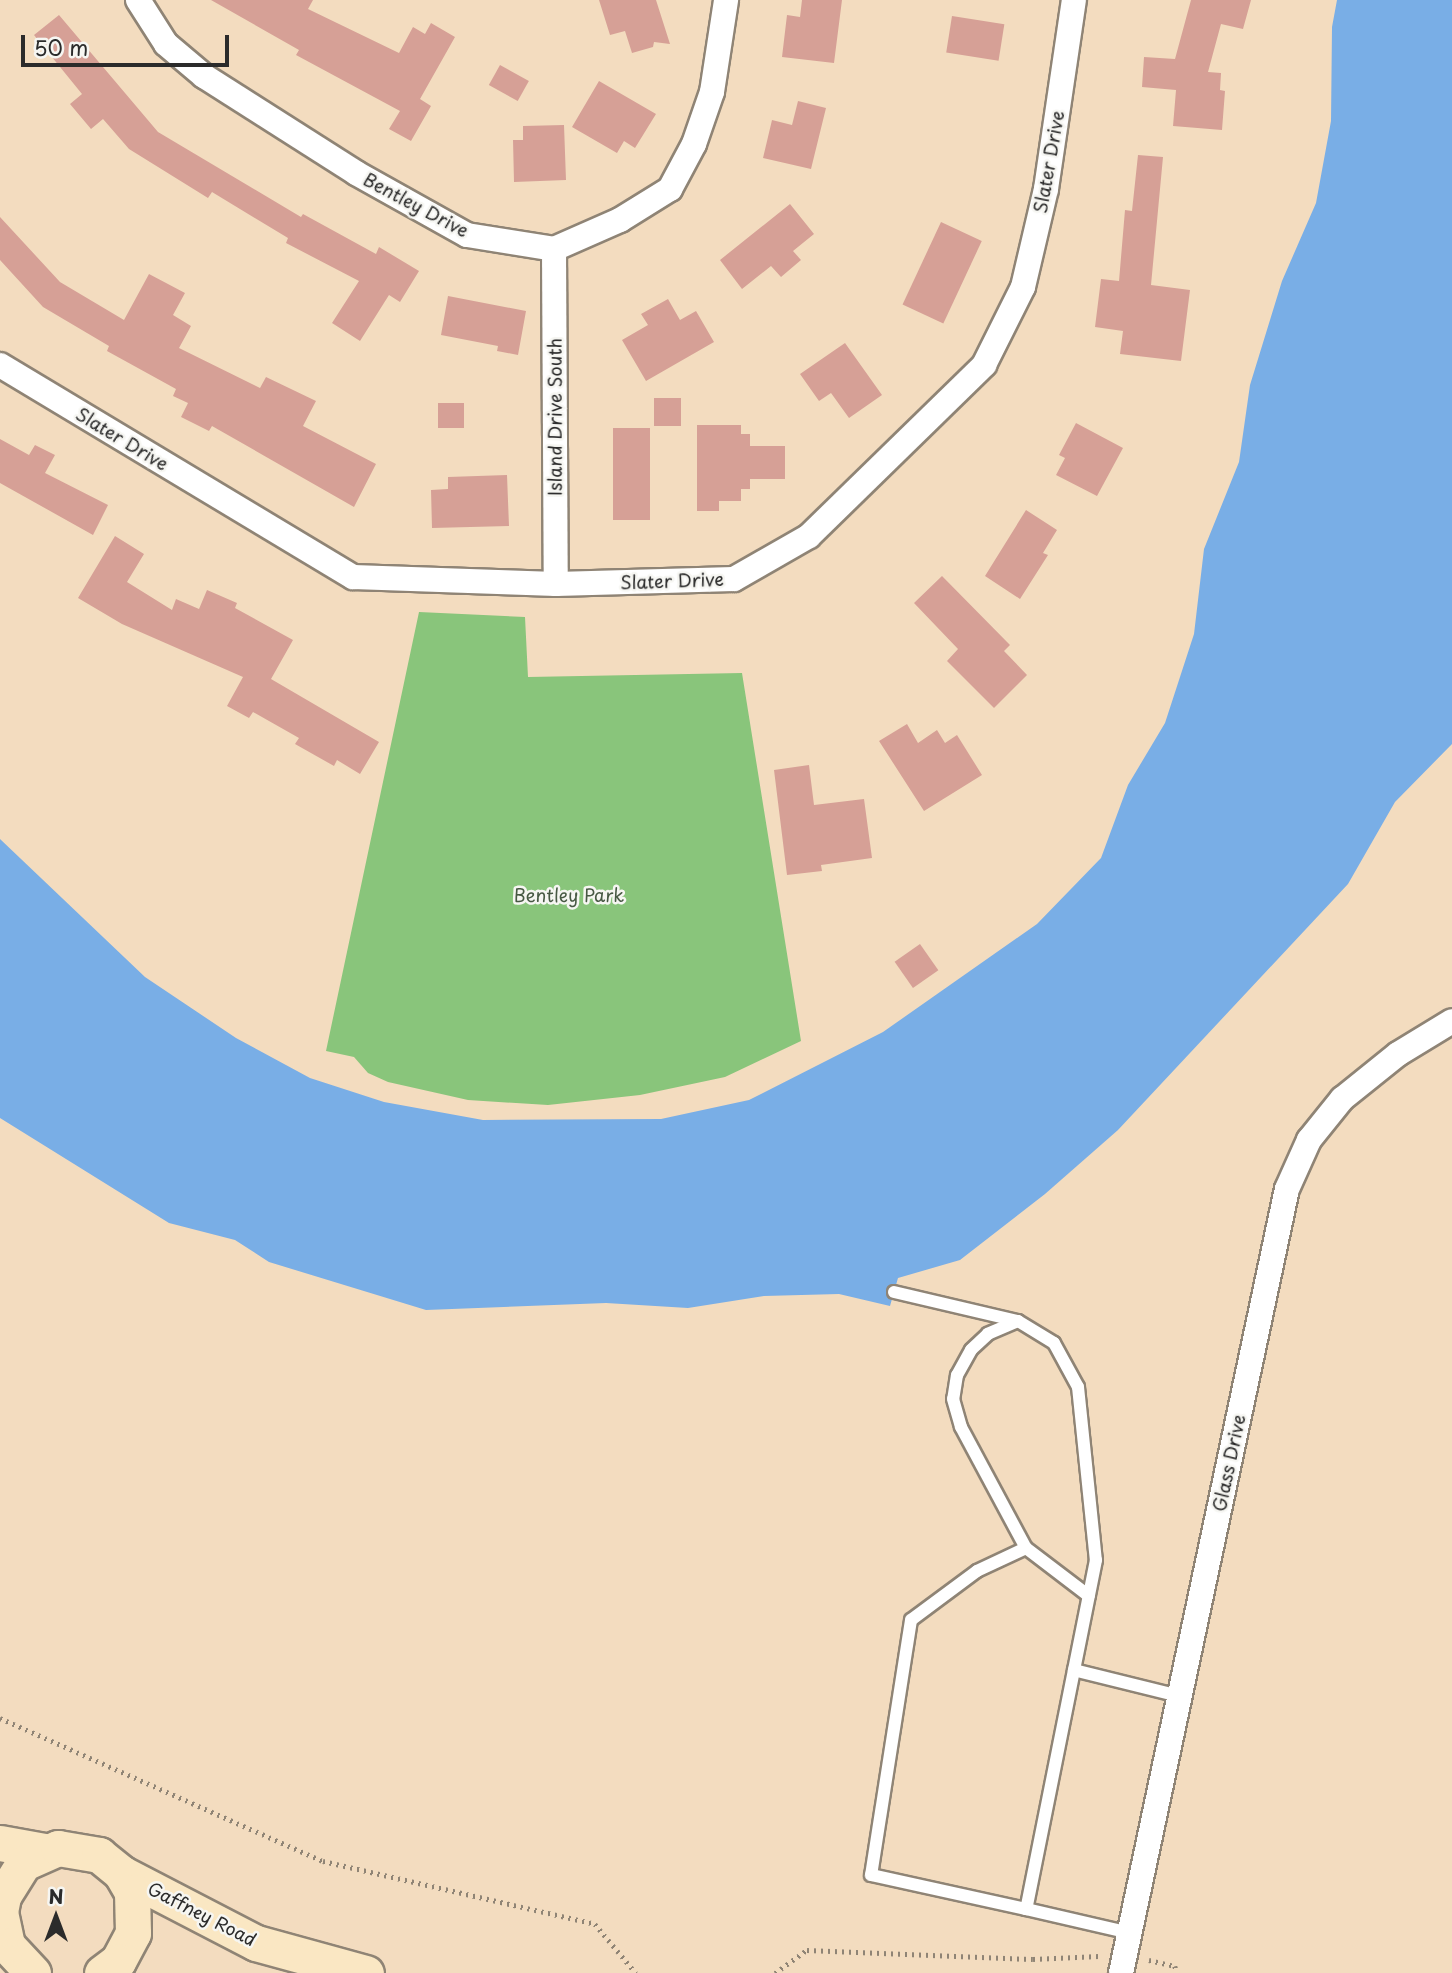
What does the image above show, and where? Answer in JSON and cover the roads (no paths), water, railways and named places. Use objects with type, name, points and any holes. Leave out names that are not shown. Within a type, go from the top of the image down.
[{"type":"main road","points":[[0,1843],[44,1851]]},
{"type":"main road","name":"Gaffney Road","points":[[44,1851],[81,1848],[109,1861],[121,1873],[256,1944],[366,1973]]},
{"type":"main road","points":[[33,1973],[16,1959],[1,1931],[3,1896],[13,1875],[44,1851]]},
{"type":"main road","points":[[102,1973],[118,1961],[133,1933],[135,1905],[121,1873]]},
{"type":"street","name":"Bentley Drive","points":[[138,0],[166,44],[204,76],[356,173],[467,235],[554,249]]},
{"type":"street","points":[[554,249],[620,220],[670,189],[694,144],[712,92],[726,0]]},
{"type":"street","name":"Slater Drive","points":[[0,365],[353,577],[556,584],[734,579],[810,536],[984,365],[1023,288],[1046,189],[1074,0]]},
{"type":"street","name":"Island Drive South","points":[[554,249],[556,584]]},
{"type":"street","name":"Glass Drive","points":[[1125,1954],[1287,1189],[1310,1140],[1342,1099],[1398,1054],[1452,1021]]},
{"type":"lane","points":[[894,1292],[1018,1321],[1054,1343],[1078,1387],[1096,1560],[1026,1909]]},
{"type":"lane","points":[[1018,1321],[988,1334],[971,1350],[957,1375],[953,1399],[961,1427],[1026,1548],[1089,1596]]},
{"type":"lane","points":[[1026,1548],[977,1571],[912,1620],[871,1875],[1026,1909],[1125,1954]]},
{"type":"lane","points":[[1074,1670],[1179,1696]]},
{"type":"water","points":[[1337,0],[1452,0],[1452,744],[1395,802],[1348,884],[1118,1130],[1045,1194],[960,1260],[898,1278],[890,1306],[839,1294],[764,1296],[688,1308],[606,1303],[426,1310],[269,1262],[235,1240],[169,1223],[0,1118],[0,839],[145,977],[236,1038],[310,1078],[384,1102],[483,1120],[661,1119],[749,1100],[883,1032],[1037,924],[1101,858],[1128,785],[1165,723],[1194,634],[1204,549],[1239,462],[1250,385],[1282,281],[1316,203],[1331,121],[1332,27]]},
{"type":"park label","name":"Bentley Park","points":[[569,895]]}]
